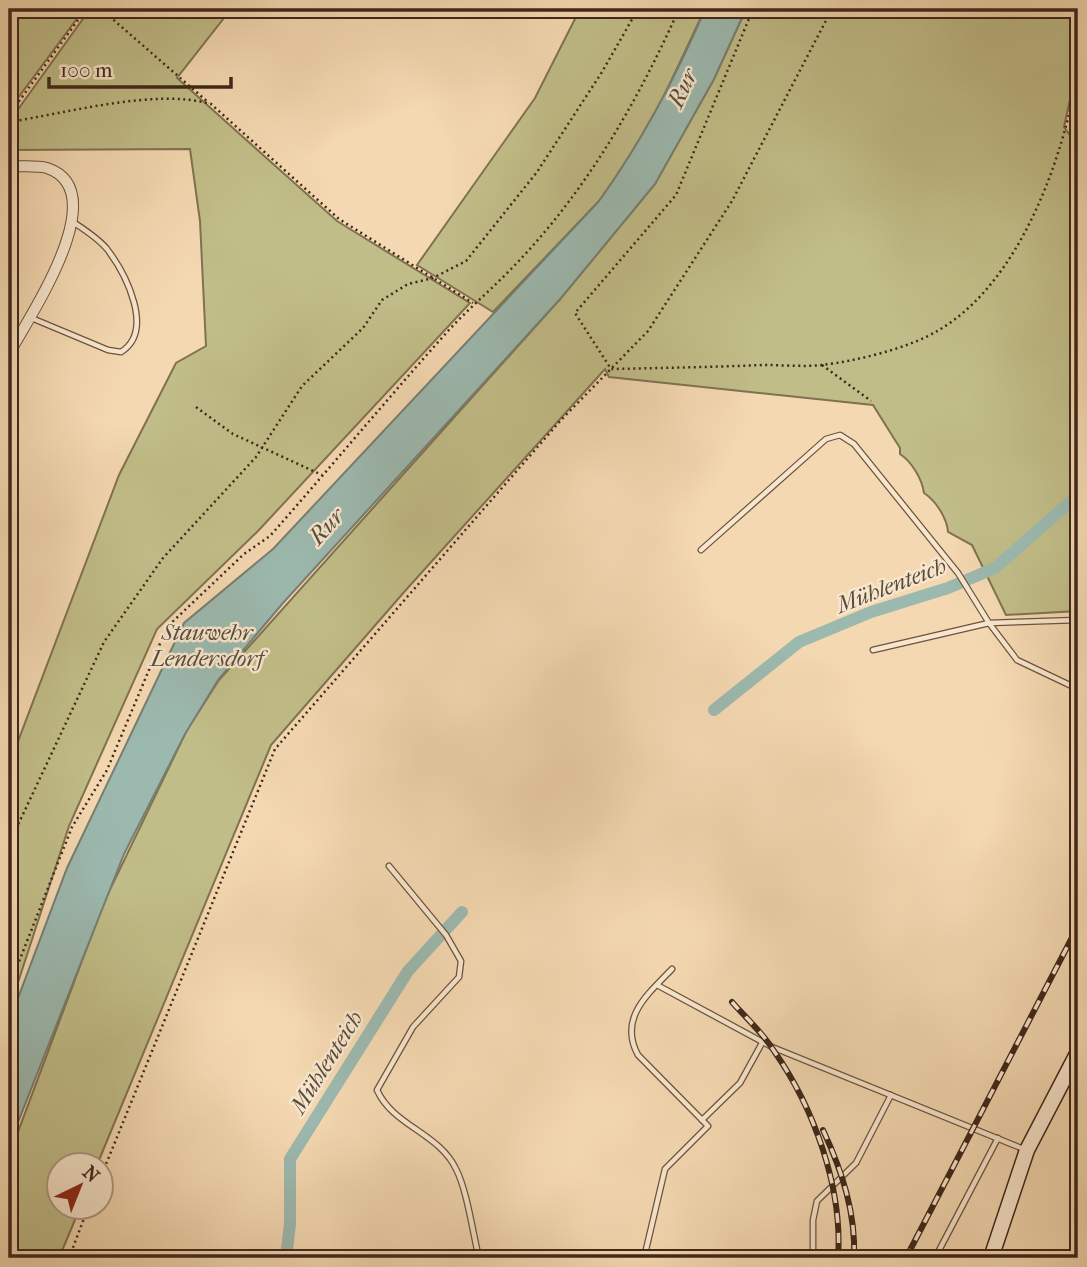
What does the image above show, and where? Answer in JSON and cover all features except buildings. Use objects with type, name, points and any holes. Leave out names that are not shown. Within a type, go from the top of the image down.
[{"type":"main road","points":[[991,1258],[1027,1150],[1078,1052]]},
{"type":"street","points":[[9,166],[45,167],[65,180],[74,205],[73,222],[63,251],[9,354]]},
{"type":"lane","points":[[29,317],[108,350],[121,352],[129,347],[137,335],[136,314],[119,268],[106,247],[73,222]]},
{"type":"lane","points":[[701,550],[826,439],[840,435],[854,444],[958,573],[989,623],[1017,660],[1078,689]]},
{"type":"lane","points":[[873,650],[989,623],[1078,620]]},
{"type":"lane","points":[[388,866],[446,935],[461,961],[459,976],[413,1027],[377,1090],[384,1107],[437,1144],[456,1169],[479,1258]]},
{"type":"lane","points":[[644,1258],[665,1169],[708,1126],[638,1055],[631,1042],[630,1026],[636,1009],[672,969]]},
{"type":"lane","points":[[657,985],[762,1043],[1027,1150]]},
{"type":"lane","points":[[702,1120],[740,1083],[762,1043]]},
{"type":"lane","points":[[813,1258],[813,1220],[817,1201],[856,1163],[891,1095]]},
{"type":"lane","points":[[935,1258],[998,1138]]},
{"type":"path","points":[[9,115],[86,9]]},
{"type":"path","points":[[101,9],[339,219],[473,303]]},
{"type":"path","points":[[9,844],[104,642],[163,558],[262,448],[302,386],[363,328],[382,300],[408,284],[433,278],[466,261],[537,172],[602,72],[638,9]]},
{"type":"path","points":[[9,987],[72,827],[107,770],[167,627],[244,554],[270,536],[473,303],[512,268],[583,183],[642,87],[679,9]]},
{"type":"path","points":[[611,369],[575,313],[677,195],[754,9]]},
{"type":"path","points":[[111,1152],[275,749],[429,570],[648,331],[732,201],[832,9]]},
{"type":"path","points":[[611,369],[822,365],[913,343],[940,330],[962,313],[1007,264],[1041,201],[1072,107],[1078,72]]},
{"type":"path","points":[[9,122],[147,100],[190,98],[211,104]]},
{"type":"path","points":[[822,365],[871,401]]},
{"type":"path","points":[[196,407],[233,434],[322,475]]},
{"type":"path","points":[[69,1258],[83,1222]]},
{"type":"shaded area","points":[[9,9],[84,9],[9,110]]},
{"type":"shaded area","points":[[90,9],[231,9],[177,78],[337,221],[470,303],[258,531],[157,629],[69,826],[9,1010],[9,765],[119,475],[176,363],[206,346],[200,221],[190,149],[9,150],[9,122]]},
{"type":"shaded area","points":[[580,9],[705,9],[664,96],[633,153],[599,201],[493,312],[417,265],[535,98]]},
{"type":"shaded area","points":[[746,9],[1078,9],[1077,67],[1064,127],[1078,146],[1078,611],[1006,615],[972,545],[948,532],[940,510],[924,493],[916,471],[900,454],[900,448],[873,405],[609,377],[605,369],[271,745],[102,1152],[46,1152],[46,1222],[74,1222],[59,1258],[9,1258],[9,1156],[104,902],[187,730],[219,680],[561,298],[655,184],[714,79]]},
{"type":"water","name":"Stauwehr Lendersdorf","points":[[705,9],[746,9],[714,79],[655,184],[561,298],[283,603],[218,680],[185,734],[124,854],[9,1145],[9,1022],[67,868],[184,623],[273,549],[599,201],[657,108]]},
{"type":"waterway","name":"Mühlenteich","points":[[714,710],[799,642],[871,612],[948,588],[995,568],[1078,495]]},
{"type":"waterway","name":"Mühlenteich","points":[[286,1258],[290,1224],[290,1159],[408,971],[462,912]]},
{"type":"railway","points":[[906,1258],[1078,926]]},
{"type":"railway","points":[[732,1002],[770,1044],[802,1098],[813,1123],[823,1150],[836,1204],[838,1258]]},
{"type":"railway","points":[[823,1130],[846,1192],[853,1225],[854,1258]]},
{"type":"water label","name":"Rur","points":[[682,88]]},
{"type":"water label","name":"Rur","points":[[326,526]]}]
